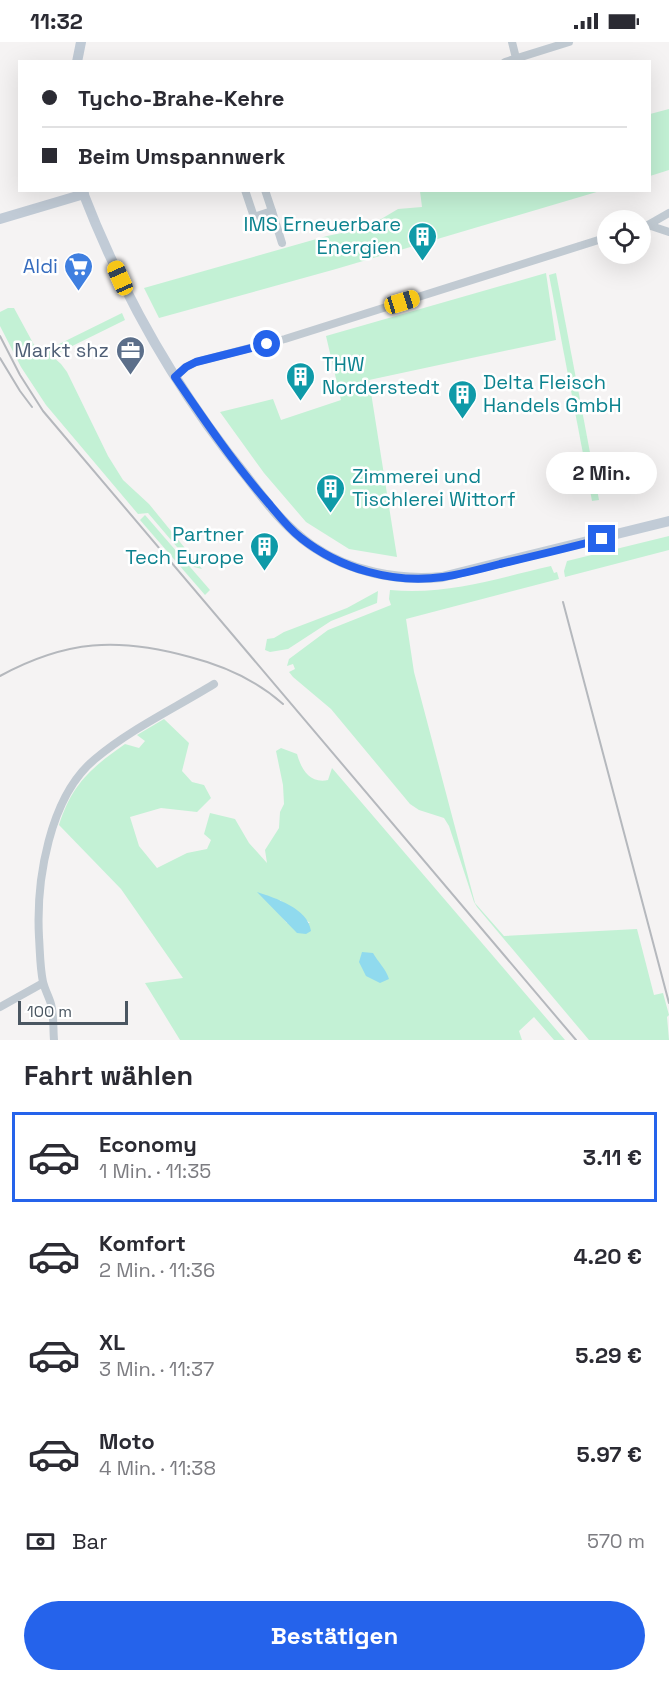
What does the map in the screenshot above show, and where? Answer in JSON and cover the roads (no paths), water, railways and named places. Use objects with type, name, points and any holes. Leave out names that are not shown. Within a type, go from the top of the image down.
[{"type":"street","points":[[77,60],[81,42]]},
{"type":"street","points":[[512,42],[516,58]]},
{"type":"street","points":[[510,60],[569,42]]},
{"type":"street","points":[[0,219],[86,192],[128,294],[175,377],[230,456],[287,525],[299,537],[340,562],[360,569],[406,578],[442,577],[669,521]]},
{"type":"street","points":[[246,192],[254,217],[272,211]]},
{"type":"street","points":[[266,192],[282,243]]},
{"type":"street","points":[[651,223],[669,213]]},
{"type":"street","points":[[651,228],[669,232]]},
{"type":"street","points":[[175,377],[196,362],[285,339],[597,240]]},
{"type":"street","points":[[54,1040],[52,1006],[43,983],[39,936],[39,891],[56,819],[72,784],[94,760],[214,684]]},
{"type":"street","points":[[0,1007],[43,983]]},
{"type":"water","points":[[257,892],[297,910],[309,923],[311,931],[306,934],[297,933]]},
{"type":"water","points":[[362,952],[373,953],[389,979],[380,983],[366,976],[359,962]]},
{"type":"railway","points":[[0,336],[20,375],[43,411],[576,1040]]},
{"type":"railway","points":[[0,358],[32,407]]},
{"type":"railway","points":[[563,602],[669,1003]]},
{"type":"railway","points":[[0,676],[47,655],[70,649],[93,646],[139,646],[190,657],[228,669],[251,681],[283,704]]},
{"type":"place","name":"IMS Erneuerbare Energien","points":[[422,262]]},
{"type":"place","name":"Aldi","points":[[79,292]]},
{"type":"place","name":"Markt shz","points":[[130,376]]},
{"type":"place","name":"THW Norderstedt","points":[[301,402]]},
{"type":"place","name":"Delta Fleisch Handels GmbH","points":[[462,420]]},
{"type":"place","name":"Zimmerei und Tischlerei Wittorf","points":[[331,514]]},
{"type":"place","name":"Partner Tech Europe","points":[[265,572]]}]
